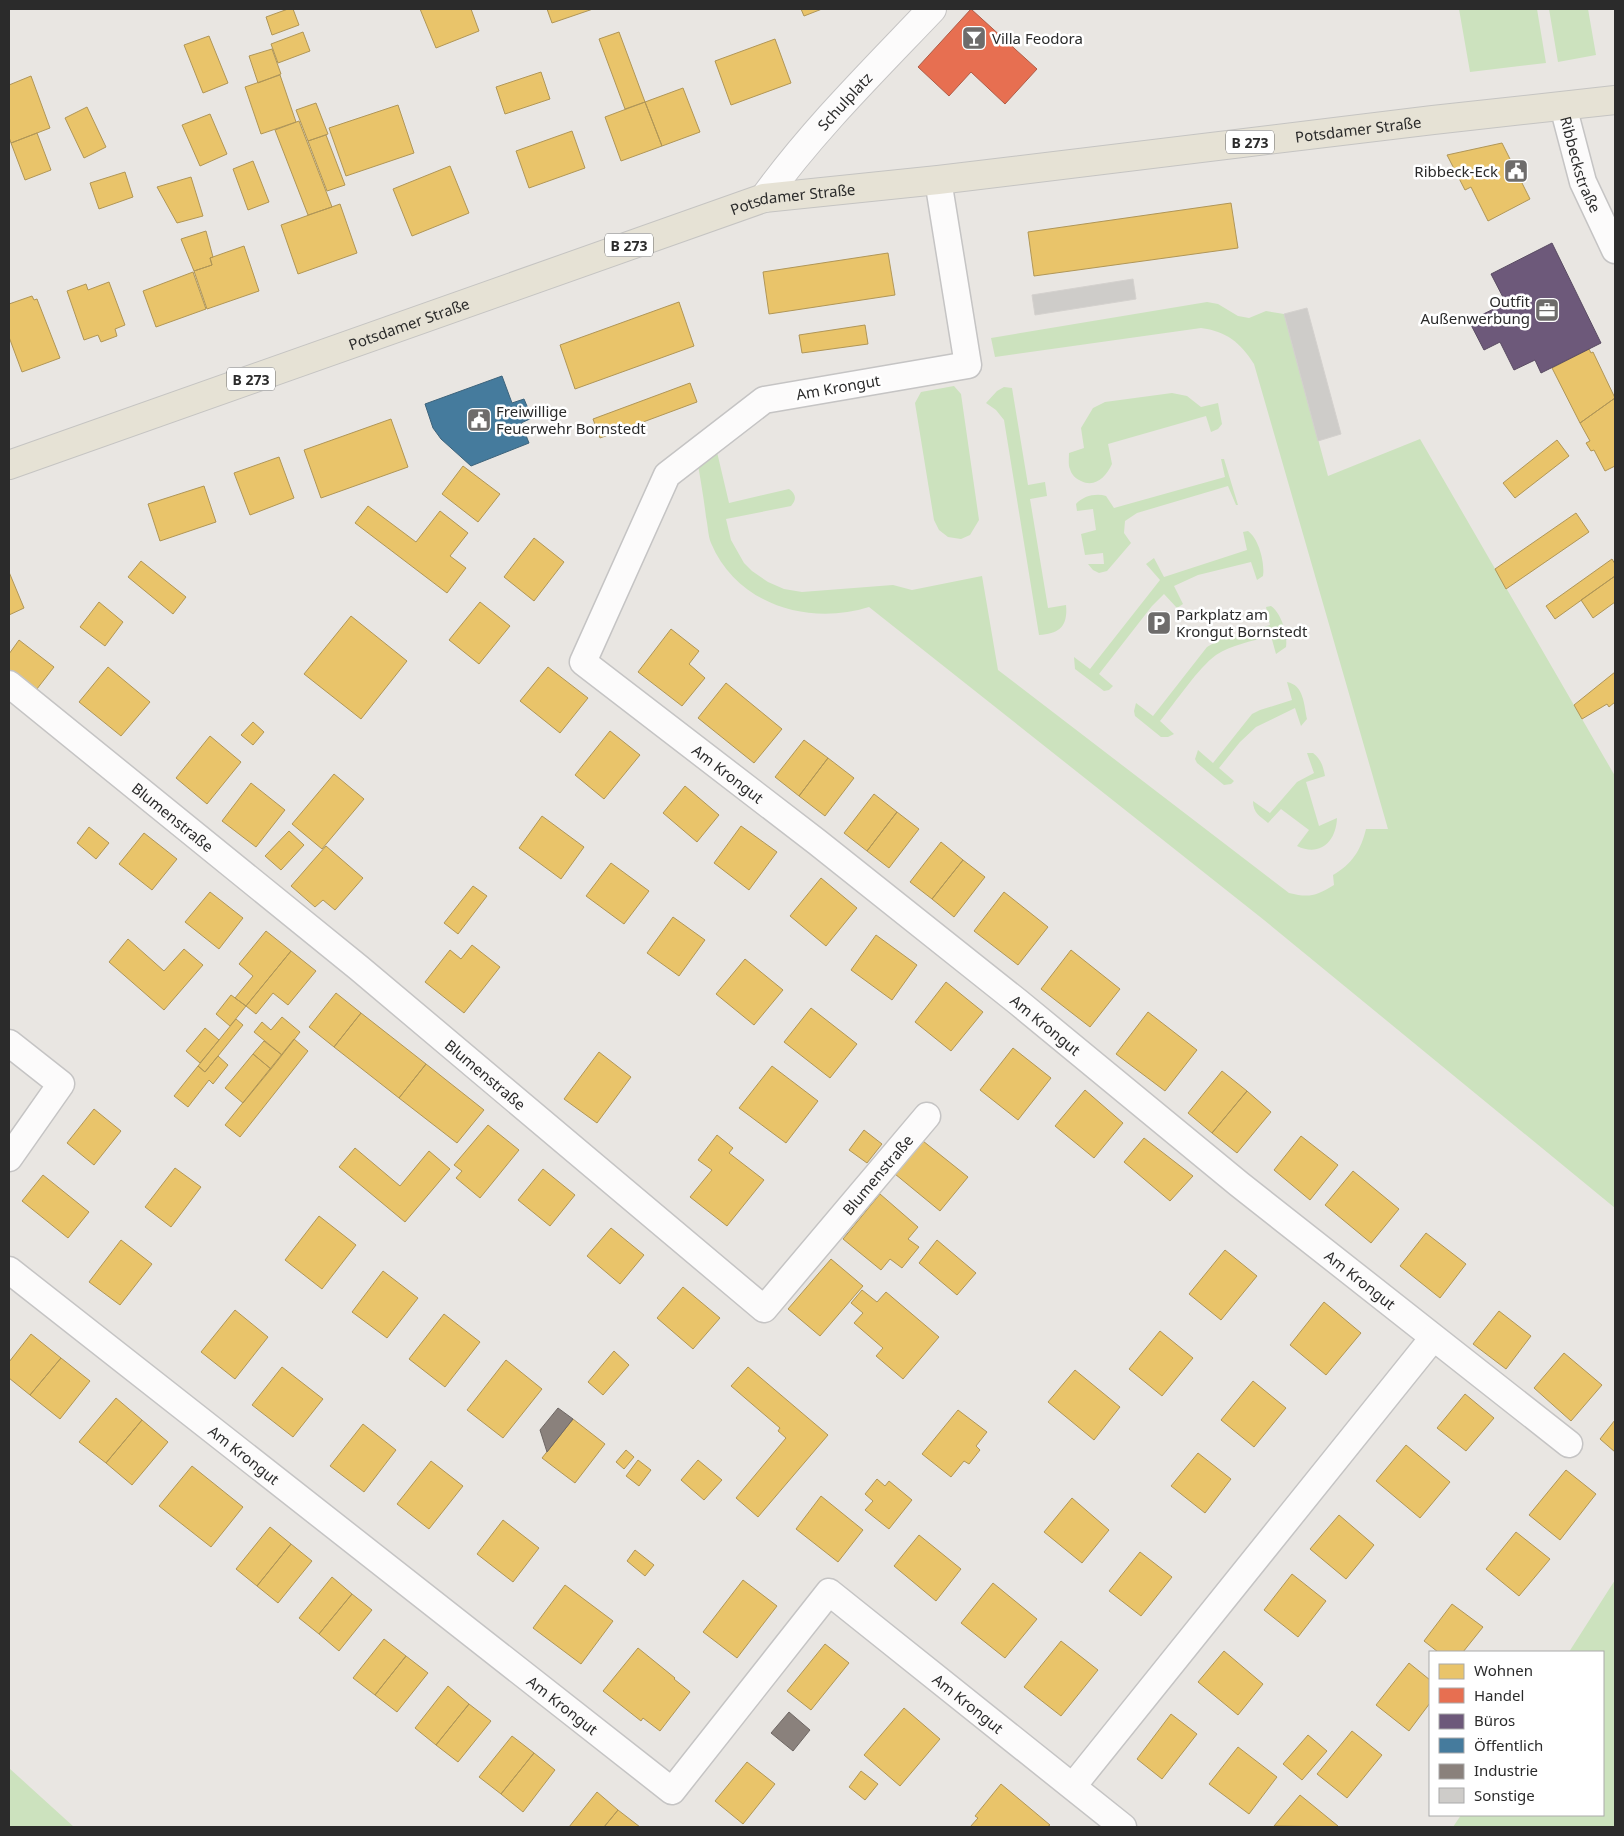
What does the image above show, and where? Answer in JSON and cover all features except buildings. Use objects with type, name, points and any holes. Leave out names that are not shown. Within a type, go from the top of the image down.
[{"type":"main road","name":"Potsdamer Straße","points":[[9,465],[764,198],[938,180],[1615,100]]},
{"type":"street","name":"Schulplatz","points":[[764,198],[800,150],[932,9]]},
{"type":"street","name":"Ribbeckstraße","points":[[1563,106],[1583,182],[1615,250]]},
{"type":"street","name":"Am Krongut","points":[[938,180],[968,365],[764,400],[667,475],[584,662],[809,836],[1010,996],[1239,1184],[1568,1444]]},
{"type":"street","name":"Blumenstraße","points":[[9,684],[359,968],[764,1309],[926,1116]]},
{"type":"street","points":[[9,1043],[61,1084],[9,1158]]},
{"type":"street","name":"Am Krongut","points":[[9,1270],[672,1791],[830,1592],[1123,1827]]},
{"type":"street","points":[[1073,1786],[1433,1338]]},
{"type":"green space","points":[[1459,9],[1537,9],[1546,63],[1470,72]]},
{"type":"green space","points":[[1549,9],[1588,9],[1596,55],[1558,62]]},
{"type":"green space","points":[[1207,302],[1218,304],[1238,316],[1249,318],[1266,311],[1284,314],[1328,476],[1420,439],[1615,776],[1615,1208],[1264,920],[869,607],[823,614],[799,611],[777,605],[757,596],[738,582],[723,564],[711,543],[698,465],[717,452],[729,503],[789,489],[794,495],[795,499],[791,506],[726,519],[731,540],[744,563],[768,582],[784,589],[802,592],[893,585],[912,590],[982,576],[998,670],[1289,893],[1307,896],[1322,892],[1334,885],[1333,875],[1340,871],[1355,856],[1366,829],[1388,829],[1254,364],[1244,350],[1232,339],[1218,332],[1201,328],[995,357],[991,338]]},
{"type":"green space","points":[[954,386],[961,394],[979,520],[970,535],[961,539],[948,537],[939,530],[934,520],[915,403],[921,392]]},
{"type":"green space","points":[[1004,387],[1012,388],[1028,485],[1045,482],[1047,496],[1030,499],[1048,608],[1066,605],[1064,623],[1061,628],[1052,633],[1039,635],[1004,420],[996,410],[986,403],[997,391]]},
{"type":"green space","points":[[1172,393],[1187,396],[1201,407],[1218,403],[1222,424],[1218,429],[1211,432],[1206,416],[1108,444],[1112,464],[1107,473],[1100,480],[1091,483],[1086,483],[1076,478],[1069,466],[1069,453],[1084,448],[1081,428],[1093,408],[1105,402]]},
{"type":"green space","points":[[1221,459],[1224,459],[1238,505],[1236,505],[1228,486],[1137,513],[1125,521],[1124,533],[1131,543],[1107,571],[1099,573],[1088,564],[1104,564],[1103,553],[1085,555],[1081,534],[1096,530],[1093,509],[1077,511],[1076,504],[1079,501],[1090,496],[1102,495],[1106,496],[1114,508],[1225,477]]},
{"type":"green space","points":[[1248,531],[1255,540],[1260,552],[1263,576],[1257,580],[1251,562],[1198,575],[1174,586],[1183,604],[1177,608],[1164,594],[1152,606],[1099,674],[1113,686],[1109,690],[1104,691],[1075,669],[1074,657],[1090,669],[1160,580],[1146,564],[1154,558],[1164,577],[1247,550],[1243,532]]},
{"type":"green space","points":[[1271,606],[1275,609],[1283,624],[1286,647],[1276,654],[1271,636],[1235,646],[1216,655],[1194,677],[1160,721],[1174,734],[1168,737],[1161,737],[1135,716],[1136,703],[1153,716],[1207,647],[1219,640],[1270,625],[1266,607]]},
{"type":"green space","points":[[1287,682],[1297,687],[1304,702],[1307,719],[1301,726],[1295,708],[1256,727],[1240,742],[1219,768],[1234,781],[1231,784],[1224,785],[1197,763],[1195,759],[1198,750],[1213,763],[1252,714],[1292,700]]},
{"type":"green space","points":[[1307,753],[1313,753],[1318,758],[1325,776],[1306,782],[1319,826],[1337,818],[1334,834],[1330,840],[1320,848],[1313,850],[1297,846],[1309,830],[1281,809],[1268,823],[1260,816],[1253,805],[1253,801],[1270,813],[1297,782],[1314,773]]},
{"type":"green space","points":[[1615,1580],[1615,1827],[1453,1827],[1460,1816],[1604,1816],[1604,1651],[1570,1651]]},
{"type":"green space","points":[[9,1768],[74,1827],[9,1827]]},
{"type":"place","name":"Villa Feodora","points":[[974,38]]},
{"type":"place","name":"Ribbeck-Eck","points":[[1516,171]]},
{"type":"place","name":"Outfit Außenwerbung","points":[[1547,310]]},
{"type":"place","name":"Freiwillige Feuerwehr Bornstedt","points":[[479,420]]},
{"type":"place","name":"Parkplatz am Krongut Bornstedt","points":[[1159,623]]}]
